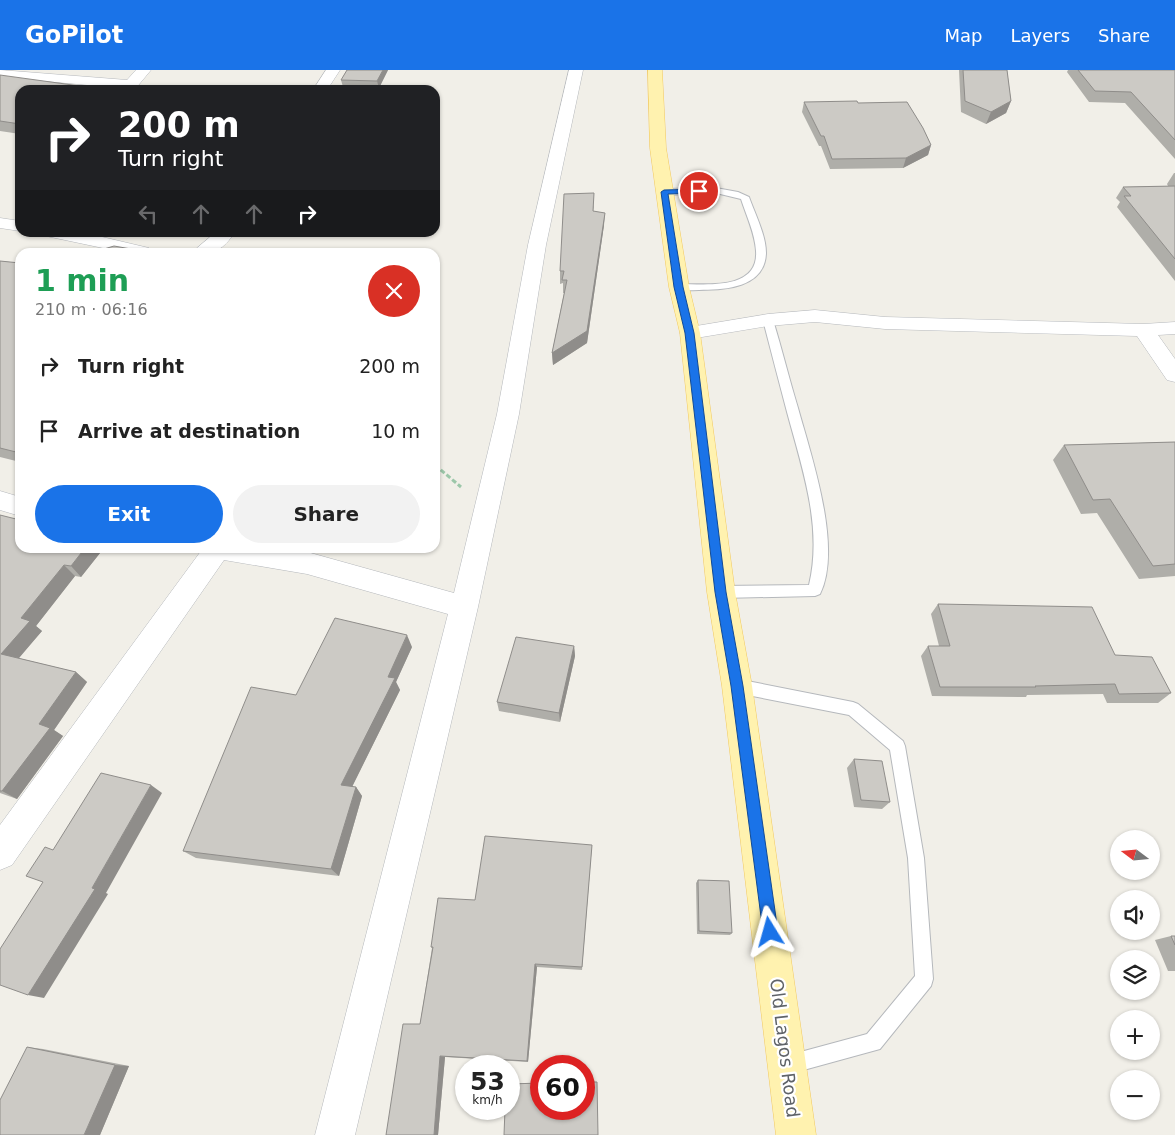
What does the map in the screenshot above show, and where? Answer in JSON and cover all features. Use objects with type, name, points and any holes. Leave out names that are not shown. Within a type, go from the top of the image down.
[{"type":"main road","name":"Old Lagos Road","points":[[655,70],[658,148],[678,287],[690,333],[721,592],[737,686],[796,1135]]},
{"type":"street","points":[[0,73],[131,85],[144,70]]},
{"type":"street","points":[[323,85],[333,70]]},
{"type":"street","points":[[335,1135],[464,607],[508,414],[537,245],[576,70]]},
{"type":"street","points":[[0,222],[15,225]]},
{"type":"street","points":[[76,237],[126,248]]},
{"type":"street","points":[[209,248],[222,237]]},
{"type":"street","points":[[690,333],[768,320],[815,316],[885,322],[1142,330],[1175,328]]},
{"type":"street","points":[[1142,330],[1175,375]]},
{"type":"street","points":[[0,500],[15,506]]},
{"type":"street","points":[[0,853],[211,553]]},
{"type":"street","points":[[246,553],[307,563],[464,607]]},
{"type":"lane","points":[[664,192],[716,190],[733,192],[746,197],[761,253],[757,271],[750,279],[736,285],[678,287]]},
{"type":"lane","points":[[721,592],[815,590],[819,577],[820,557],[816,499],[768,320]]},
{"type":"lane","points":[[737,686],[853,709],[898,746],[916,858],[924,979],[873,1042],[788,1064]]},
{"type":"building","points":[[347,70],[383,70],[377,81],[341,80]]},
{"type":"building","points":[[963,70],[1007,70],[1011,101],[991,112],[965,101]]},
{"type":"building","points":[[1078,70],[1175,70],[1175,140],[1131,92],[1095,91]]},
{"type":"building","points":[[0,75],[73,85],[15,85],[15,123],[0,121]]},
{"type":"building","points":[[857,101],[858,103],[907,102],[931,145],[906,158],[832,159],[824,136],[821,136],[804,102]]},
{"type":"building","points":[[1175,186],[1175,259],[1124,196],[1131,196],[1123,187]]},
{"type":"building","points":[[594,193],[593,211],[605,213],[587,331],[552,353],[567,280],[562,280],[564,271],[560,271],[564,194]]},
{"type":"building","points":[[114,246],[125,248],[107,248]]},
{"type":"building","points":[[0,261],[15,262],[15,452],[0,448]]},
{"type":"building","points":[[1175,442],[1175,564],[1153,566],[1110,499],[1093,500],[1064,445]]},
{"type":"building","points":[[0,515],[15,519],[15,553],[81,553],[71,566],[64,565],[21,618],[30,621],[1,654],[76,672],[39,724],[50,728],[2,791],[0,791]]},
{"type":"building","points":[[938,604],[1092,607],[1115,655],[1152,657],[1171,693],[1119,694],[1115,684],[1036,687],[940,687],[928,646],[950,646]]},
{"type":"building","points":[[335,618],[407,635],[388,677],[395,678],[341,785],[356,787],[331,869],[183,851],[251,687],[296,695]]},
{"type":"building","points":[[516,637],[574,646],[559,713],[497,702]]},
{"type":"building","points":[[854,759],[882,761],[890,802],[861,800]]},
{"type":"building","points":[[101,773],[151,785],[92,888],[95,889],[28,995],[0,985],[0,949],[43,882],[26,876],[45,847],[53,850]]},
{"type":"building","points":[[485,836],[592,845],[582,967],[535,964],[527,1061],[520,1061],[520,1055],[440,1056],[434,1135],[386,1135],[403,1024],[420,1024],[433,947],[431,947],[438,898],[475,900]]},
{"type":"building","points":[[698,880],[729,881],[732,933],[699,931]]},
{"type":"building","points":[[1171,936],[1175,936],[1175,945]]},
{"type":"building","points":[[27,1047],[115,1065],[84,1135],[0,1135],[0,1100]]},
{"type":"building","points":[[595,1082],[597,1082],[598,1135],[504,1135],[505,1120],[520,1120],[520,1084],[530,1083],[530,1120],[595,1120]]},
{"type":"route","points":[[699,191],[664,192],[678,287],[690,333],[721,592],[737,686],[770,932]]}]
